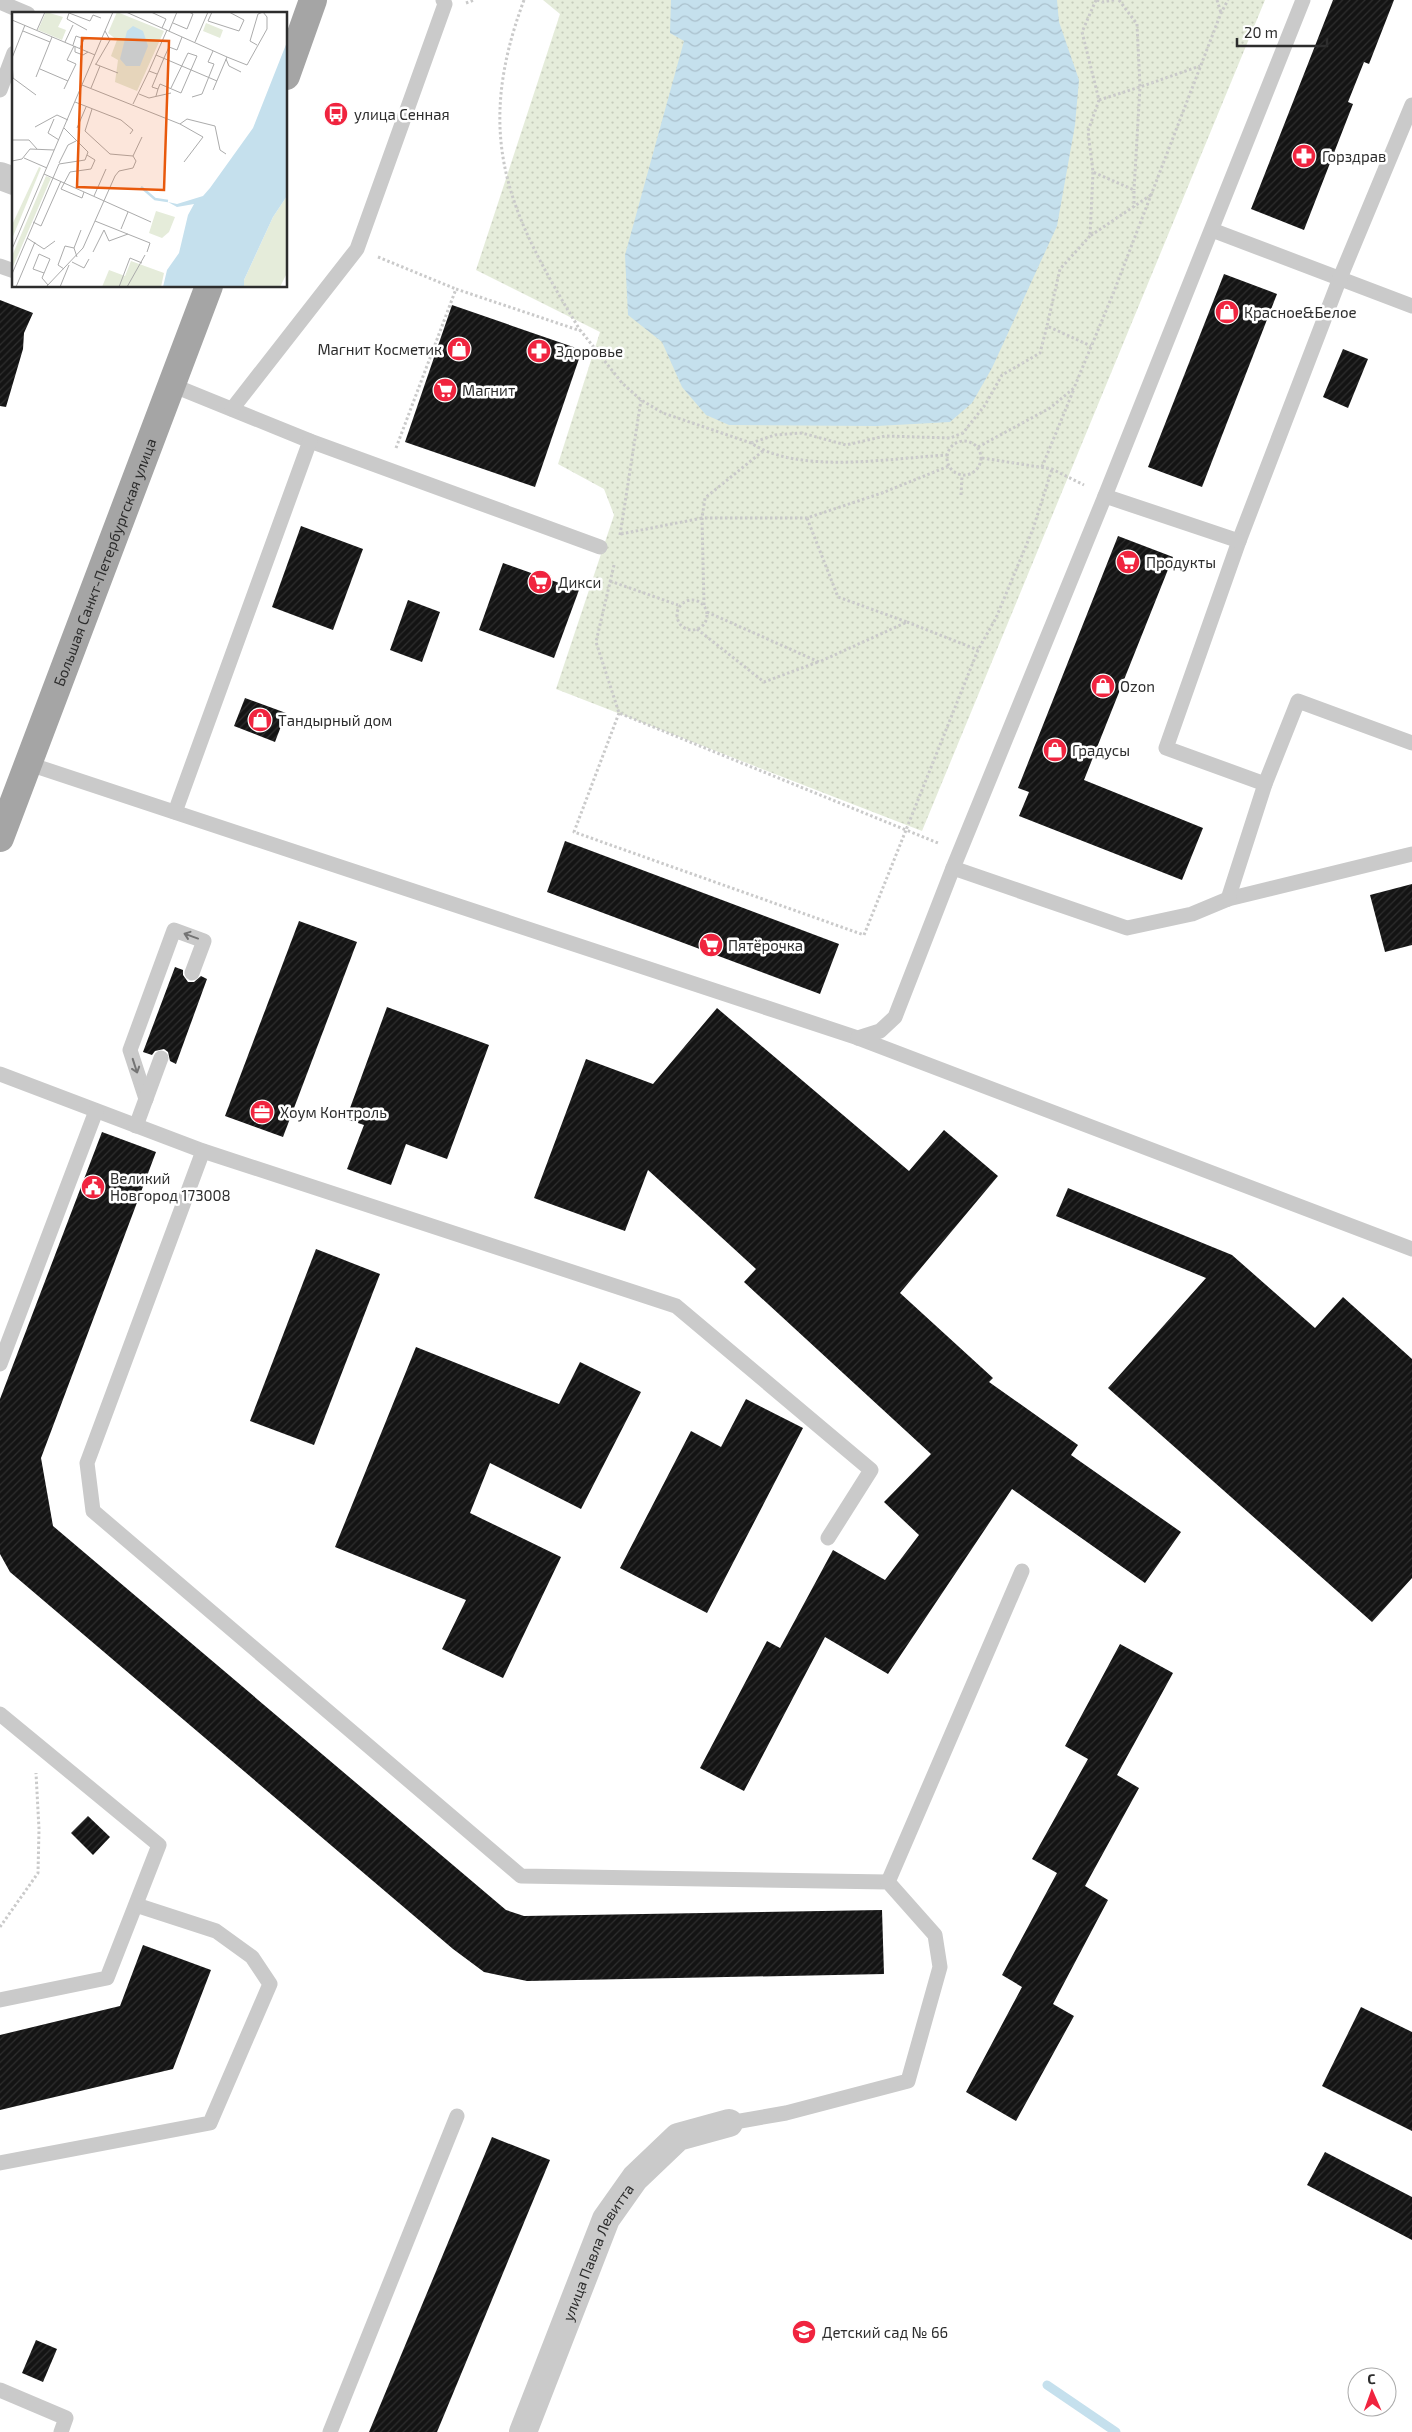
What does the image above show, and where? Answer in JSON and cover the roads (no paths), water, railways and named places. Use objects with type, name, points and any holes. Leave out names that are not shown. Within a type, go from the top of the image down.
[{"type":"main road","points":[[288,70],[313,0]]},
{"type":"main road","name":"Большая Санкт-Петербургская улица","points":[[0,838],[208,288]]},
{"type":"street","points":[[0,176],[12,181]]},
{"type":"street","name":"улица Павла Левитта","points":[[523,2432],[606,2219],[635,2178],[678,2137],[729,2123]]},
{"type":"lane","points":[[232,409],[357,249],[445,4],[443,0]]},
{"type":"lane","points":[[858,1038],[880,1032],[895,1018],[959,853],[1105,496],[1303,0]]},
{"type":"lane","points":[[0,2],[23,12]]},
{"type":"lane","points":[[0,90],[12,58]]},
{"type":"lane","points":[[1265,784],[1166,748],[1239,541],[1340,278],[1412,105]]},
{"type":"lane","points":[[1212,230],[1412,306]]},
{"type":"lane","points":[[0,266],[12,270]]},
{"type":"lane","points":[[172,385],[310,441],[600,547]]},
{"type":"lane","points":[[175,812],[310,441]]},
{"type":"lane","points":[[1105,496],[1239,541]]},
{"type":"lane","points":[[1228,899],[1265,784],[1298,701],[1412,743]]},
{"type":"lane","points":[[29,764],[858,1038],[1412,1249]]},
{"type":"lane","points":[[953,868],[1127,928],[1192,914],[1228,899],[1412,854]]},
{"type":"lane","points":[[146,1099],[130,1050],[174,930],[204,940],[192,973]]},
{"type":"lane","points":[[136,1126],[161,1058]]},
{"type":"lane","points":[[0,1074],[203,1151],[676,1306],[871,1470],[828,1538]]},
{"type":"lane","points":[[0,1364],[96,1111]]},
{"type":"lane","points":[[203,1151],[87,1463],[92,1510],[520,1876],[888,1882],[935,1935],[940,1967],[908,2081],[786,2113],[729,2123]]},
{"type":"lane","points":[[888,1882],[1022,1571]]},
{"type":"lane","points":[[0,1714],[159,1845],[107,1978],[0,2000]]},
{"type":"lane","points":[[0,2163],[210,2124],[270,1984],[252,1956],[216,1931],[136,1904]]},
{"type":"lane","points":[[330,2432],[457,2116]]},
{"type":"lane","points":[[0,2390],[66,2418],[61,2432]]},
{"type":"water","points":[[671,0],[1057,0],[1059,22],[1079,80],[1075,125],[1057,226],[992,368],[972,403],[950,422],[877,426],[729,425],[706,415],[682,387],[662,342],[628,315],[625,255],[684,41],[670,33]]},
{"type":"waterway","points":[[1047,2385],[1116,2432]]},
{"type":"place","name":"улица Сенная","points":[[336,114]]},
{"type":"place","name":"Горздрав","points":[[1304,156]]},
{"type":"place","name":"Красное&Белое","points":[[1227,312]]},
{"type":"place","name":"Магнит Косметик","points":[[459,349]]},
{"type":"place","name":"Здоровье","points":[[539,351]]},
{"type":"place","name":"Магнит","points":[[445,390]]},
{"type":"place","name":"Продукты","points":[[1128,562]]},
{"type":"place","name":"Дикси","points":[[540,582]]},
{"type":"place","name":"Ozon","points":[[1103,686]]},
{"type":"place","name":"Тандырный дом","points":[[260,720]]},
{"type":"place","name":"Градусы","points":[[1055,750]]},
{"type":"place","name":"Пятёрочка","points":[[711,945]]},
{"type":"place","name":"Хоум Контроль","points":[[262,1112]]},
{"type":"place","name":"Великий Новгород 173008","points":[[93,1187]]},
{"type":"place","name":"Детский сад № 66","points":[[804,2332]]}]
